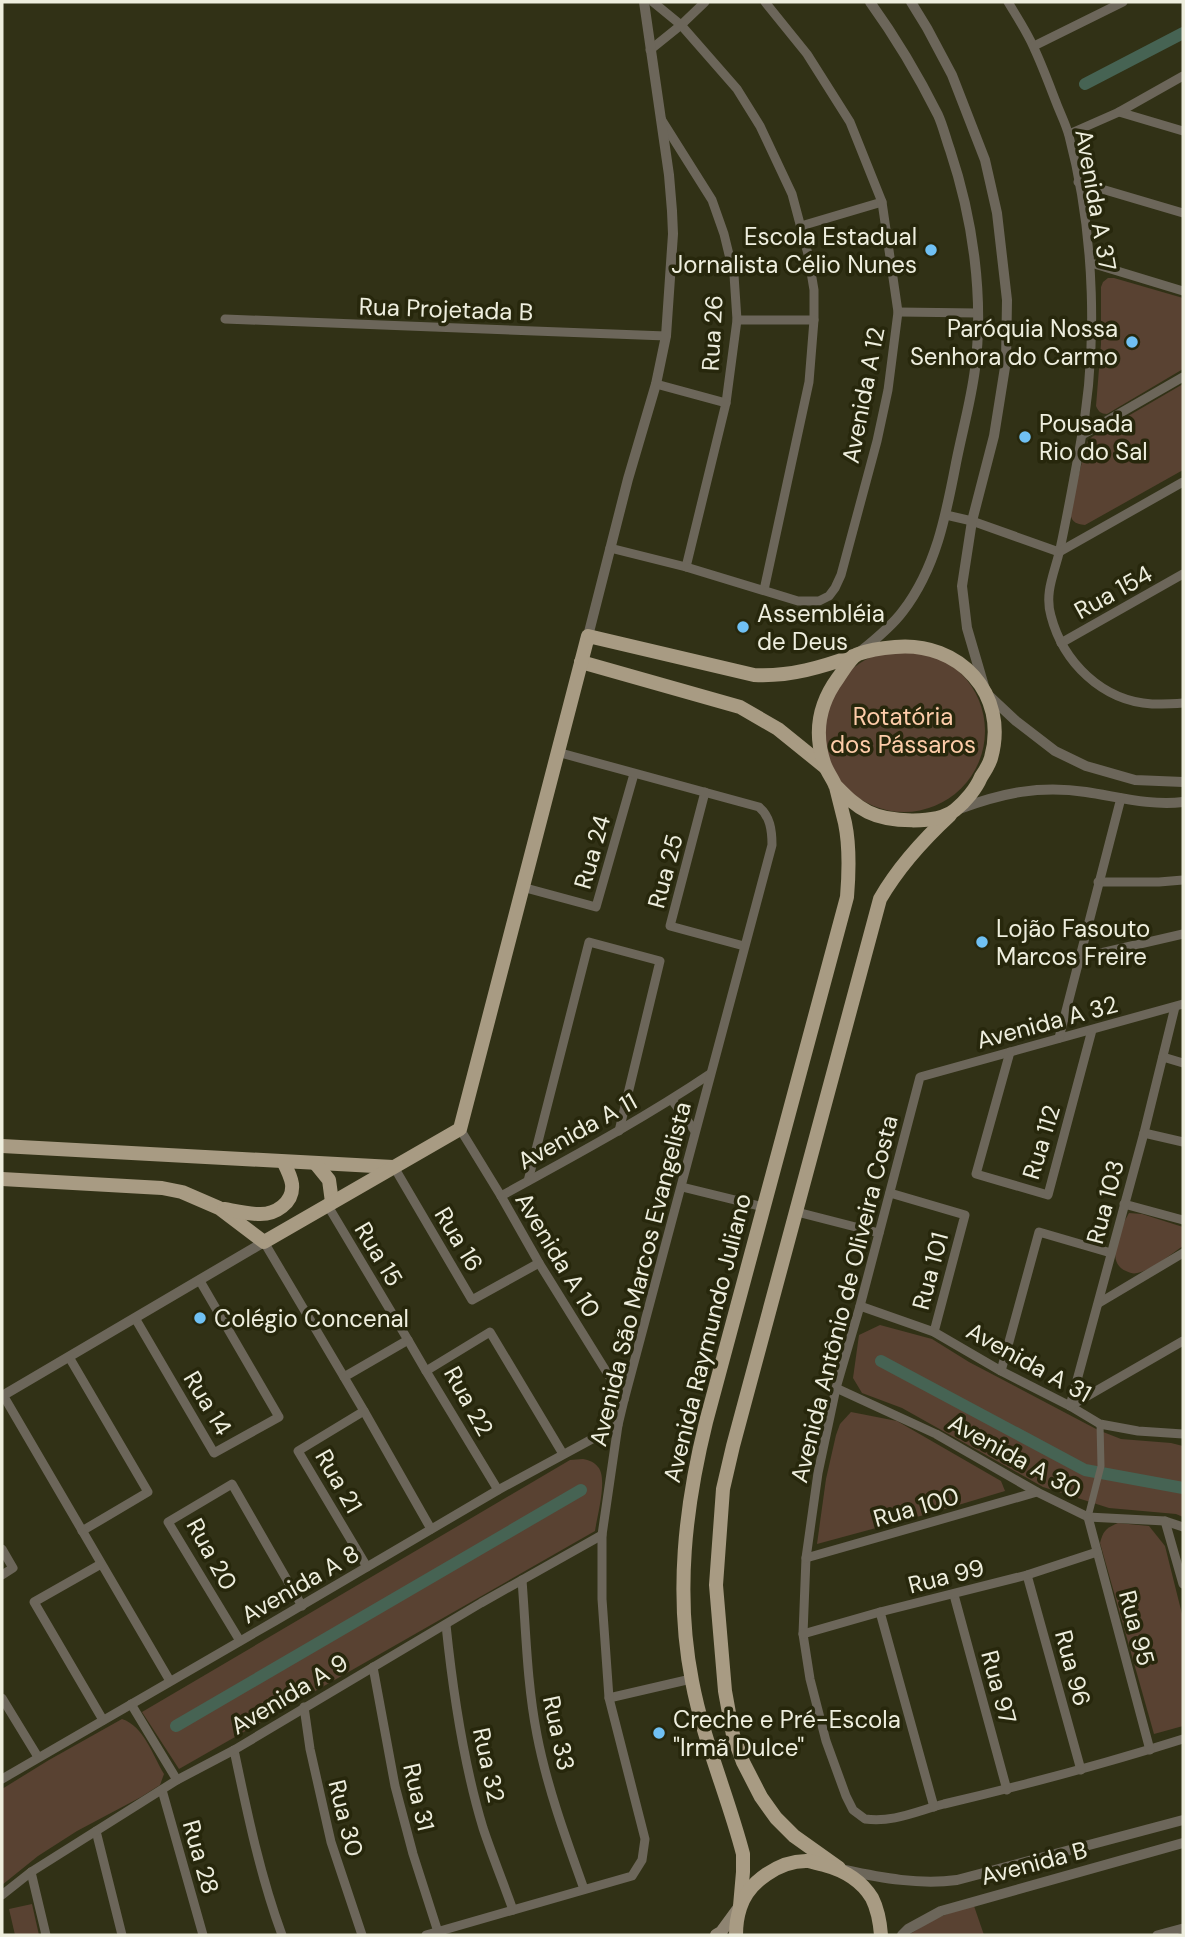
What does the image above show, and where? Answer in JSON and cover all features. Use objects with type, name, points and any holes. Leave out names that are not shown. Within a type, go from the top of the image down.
[{"type":"main road","points":[[2,1179],[162,1188],[182,1192],[219,1208],[264,1242],[460,1129],[588,636],[754,675],[773,676],[815,669],[856,655],[910,645],[933,650],[951,658],[967,670],[986,693],[995,731],[990,759],[978,785],[953,812],[909,821],[881,817],[855,805],[835,785],[819,748],[821,709],[829,691],[856,655]]},
{"type":"main road","points":[[581,662],[740,707],[778,729],[825,767]]},
{"type":"main road","name":"Avenida Raymundo Juliano","points":[[736,1935],[743,1854],[699,1714],[691,1679],[684,1609],[684,1561],[694,1472],[847,897],[849,876],[845,826],[835,785]]},
{"type":"main road","name":"Avenida Raymundo Juliano","points":[[881,1935],[879,1917],[872,1898],[859,1882],[794,1836],[776,1818],[761,1797],[743,1762],[733,1735],[725,1691],[716,1585],[723,1489],[762,1334],[880,899],[901,865],[953,812]]},
{"type":"main road","points":[[2,1146],[394,1167]]},
{"type":"main road","points":[[219,1208],[260,1214],[278,1211],[292,1191],[284,1163]]},
{"type":"main road","points":[[316,1164],[329,1180],[330,1204]]},
{"type":"main road","points":[[716,1935],[766,1874],[786,1864],[808,1861],[839,1868]]},
{"type":"street","points":[[588,636],[656,384],[666,337],[672,223],[669,175],[643,2]]},
{"type":"street","points":[[653,2],[681,25],[737,89],[760,126],[792,194],[814,290],[809,382],[764,590]]},
{"type":"street","points":[[650,50],[705,2]]},
{"type":"street","name":"Avenida A 12","points":[[610,548],[686,567],[798,601],[819,601],[829,596],[841,575],[880,429],[898,313],[882,202],[850,122],[815,65],[765,2]]},
{"type":"street","points":[[856,655],[902,612],[919,588],[932,560],[946,515],[975,369],[977,313],[974,256],[962,188],[939,117],[899,41],[870,2]]},
{"type":"street","points":[[911,2],[952,75],[985,160],[997,214],[1007,300],[1006,361],[994,436],[972,521],[962,586],[967,628],[986,693],[1016,721],[1055,751],[1086,766],[1135,780],[1183,782]]},
{"type":"street","name":"Avenida A 37","points":[[1008,2],[1034,46],[1069,134],[1091,263],[1090,369],[1083,435],[1059,552],[1050,578],[1050,615],[1068,657],[1081,672],[1100,686],[1122,697],[1149,704],[1183,703]]},
{"type":"street","points":[[1034,46],[1123,2]]},
{"type":"street","points":[[1069,134],[1119,112],[1183,76]]},
{"type":"street","points":[[1119,112],[1183,131]]},
{"type":"street","name":"Rua 26","points":[[659,114],[712,200],[734,275],[737,320],[726,403],[686,567]]},
{"type":"street","points":[[1079,182],[1183,213]]},
{"type":"street","points":[[801,226],[882,202]]},
{"type":"street","points":[[1091,263],[1183,291]]},
{"type":"street","points":[[898,313],[977,313]]},
{"type":"street","name":"Rua Projetada B","points":[[225,319],[666,337]]},
{"type":"street","points":[[737,320],[814,320]]},
{"type":"street","points":[[1083,435],[1183,377]]},
{"type":"street","points":[[656,384],[726,403]]},
{"type":"street","points":[[946,515],[972,521],[1059,552],[1183,482]]},
{"type":"street","name":"Rua 154","points":[[1061,643],[1183,574]]},
{"type":"street","name":"Avenida São Marcos Evangelista","points":[[426,1935],[632,1876],[639,1867],[645,1839],[609,1698],[602,1599],[602,1535],[618,1425],[772,845],[772,832],[767,816],[759,807],[557,752]]},
{"type":"street","name":"Rua 24","points":[[522,887],[596,906],[634,774]]},
{"type":"street","points":[[953,812],[992,797],[1035,789],[1084,792],[1143,802],[1183,802]]},
{"type":"street","name":"Rua 25","points":[[705,792],[670,926],[744,946]]},
{"type":"street","points":[[1059,1038],[1121,798]]},
{"type":"street","points":[[1098,882],[1183,880]]},
{"type":"street","points":[[1079,958],[1183,934]]},
{"type":"street","points":[[528,1181],[589,942],[660,961],[619,1131]]},
{"type":"street","name":"Avenida A 32","points":[[920,1076],[1179,1006]]},
{"type":"street","name":"Rua 103","points":[[1070,1406],[1179,1006]]},
{"type":"street","name":"Rua 112","points":[[1010,1052],[976,1174],[1048,1195],[1093,1030]]},
{"type":"street","points":[[1163,1057],[1183,1063]]},
{"type":"street","name":"Avenida A 11","points":[[501,1196],[619,1131],[710,1074]]},
{"type":"street","name":"Avenida Antônio de Oliveira Costa","points":[[920,1076],[836,1388],[818,1473],[806,1558],[803,1634],[810,1679],[826,1741],[846,1796],[853,1810],[865,1819],[894,1819],[1081,1770],[1183,1739]]},
{"type":"street","name":"Avenida A 11","points":[[672,1100],[695,1131]]},
{"type":"street","name":"Avenida A 10","points":[[460,1129],[624,1401]]},
{"type":"street","points":[[1144,1133],[1183,1142]]},
{"type":"street","name":"Rua 16","points":[[394,1167],[472,1300],[539,1263]]},
{"type":"street","points":[[682,1187],[763,1207]]},
{"type":"street","name":"Rua 101","points":[[890,1193],[965,1215],[934,1332]]},
{"type":"street","name":"Rua 15","points":[[330,1204],[426,1371]]},
{"type":"street","points":[[1124,1204],[1183,1220]]},
{"type":"street","points":[[797,1212],[879,1233]]},
{"type":"street","points":[[1000,1371],[1039,1232],[1111,1253]]},
{"type":"street","points":[[170,1681],[2,1396],[264,1242],[431,1529]]},
{"type":"street","points":[[1099,1303],[1183,1253]]},
{"type":"street","name":"Rua 14","points":[[135,1318],[214,1453],[279,1417],[200,1281]]},
{"type":"street","name":"Avenida A 31","points":[[860,1306],[934,1332],[1000,1371],[1100,1424],[1138,1431],[1183,1433]]},
{"type":"street","name":"Rua 22","points":[[498,1490],[426,1371],[490,1332],[563,1454]]},
{"type":"street","points":[[344,1377],[408,1340]]},
{"type":"street","points":[[1070,1406],[1183,1342]]},
{"type":"street","points":[[69,1357],[148,1492],[82,1531]]},
{"type":"street","name":"Avenida A 30","points":[[836,1388],[936,1434],[1037,1492],[1088,1517],[1165,1521],[1183,1527]]},
{"type":"street","name":"Rua 21","points":[[364,1411],[298,1451],[367,1567]]},
{"type":"street","points":[[1088,1517],[1101,1466],[1100,1424]]},
{"type":"street","name":"Avenida A 8","points":[[2,1779],[498,1490],[618,1425]]},
{"type":"street","name":"Rua 20","points":[[240,1642],[168,1522],[232,1484],[302,1606]]},
{"type":"street","name":"Rua 100","points":[[806,1558],[1037,1492]]},
{"type":"street","name":"Rua 95","points":[[1088,1517],[1150,1749]]},
{"type":"street","points":[[1165,1521],[1183,1584]]},
{"type":"street","name":"Avenida A 9","points":[[2,1895],[31,1872],[177,1780],[446,1625],[481,1602],[602,1535]]},
{"type":"street","points":[[2,1549],[13,1568],[2,1575]]},
{"type":"street","name":"Rua 99","points":[[803,1634],[1027,1575],[1097,1552]]},
{"type":"street","points":[[101,1563],[34,1602],[103,1720]]},
{"type":"street","name":"Rua 96","points":[[1027,1575],[1081,1770]]},
{"type":"street","name":"Rua 33","points":[[522,1580],[529,1681],[537,1736],[558,1818],[584,1889]]},
{"type":"street","name":"Rua 97","points":[[954,1595],[1007,1790]]},
{"type":"street","points":[[880,1612],[934,1807]]},
{"type":"street","name":"Rua 32","points":[[446,1625],[464,1749],[483,1827],[513,1910]]},
{"type":"street","name":"Rua 31","points":[[373,1667],[395,1786],[438,1932]]},
{"type":"street","points":[[609,1698],[691,1679]]},
{"type":"street","points":[[2,1698],[38,1757]]},
{"type":"street","points":[[131,1704],[177,1780]]},
{"type":"street","name":"Rua 30","points":[[304,1707],[310,1749],[331,1842],[362,1935]]},
{"type":"street","points":[[234,1749],[251,1828],[282,1935]]},
{"type":"street","name":"Rua 28","points":[[162,1790],[204,1935]]},
{"type":"street","points":[[839,1868],[908,1881],[929,1883],[957,1880],[1183,1820]]},
{"type":"street","points":[[96,1831],[122,1935]]},
{"type":"street","name":"Avenida B","points":[[902,1935],[941,1911],[1183,1843]]},
{"type":"street","points":[[31,1872],[46,1935]]},
{"type":"street","points":[[1157,1935],[1183,1928]]},
{"type":"green space","points":[[1108,278],[1183,298],[1183,369],[1107,414],[1100,412],[1096,406],[1101,344],[1101,287]]},
{"type":"green space","points":[[1183,384],[1183,470],[1085,525],[1074,522],[1071,506],[1087,442]]},
{"type":"green space","name":"Rotatória dos Pássaros","points":[[904,650],[935,656],[961,674],[979,700],[985,731],[979,762],[961,788],[935,806],[904,812],[873,806],[847,788],[829,762],[823,731],[829,700],[847,674],[873,656]]},
{"type":"green space","points":[[1129,1213],[1142,1214],[1183,1227],[1183,1246],[1146,1270],[1135,1273],[1126,1271],[1119,1266],[1115,1252]]},
{"type":"green space","points":[[880,1325],[932,1339],[969,1362],[1098,1430],[1121,1439],[1183,1446],[1183,1517],[1176,1514],[1109,1508],[1043,1487],[902,1408],[862,1393],[853,1378],[859,1335]]},
{"type":"green space","points":[[851,1412],[897,1421],[1001,1481],[1005,1491],[817,1544],[826,1479],[836,1435],[840,1424]]},
{"type":"green space","points":[[583,1459],[596,1465],[601,1472],[601,1498],[595,1531],[179,1769],[142,1712],[570,1460]]},
{"type":"green space","points":[[1118,1523],[1149,1526],[1165,1546],[1183,1618],[1183,1726],[1154,1734],[1100,1543],[1106,1530]]},
{"type":"green space","points":[[122,1719],[136,1728],[147,1742],[164,1774],[160,1785],[77,1831],[38,1856],[2,1885],[2,1789]]},
{"type":"green space","points":[[32,1904],[39,1935],[15,1935],[9,1909]]},
{"type":"green space","points":[[974,1906],[984,1935],[909,1935],[940,1917]]},
{"type":"waterway","points":[[1085,84],[1183,33]]},
{"type":"waterway","points":[[881,1361],[1085,1470],[1183,1488]]},
{"type":"waterway","points":[[176,1726],[581,1490]]},
{"type":"place","name":"Escola Estadual Jornalista Célio Nunes","points":[[931,250]]},
{"type":"place","name":"Paróquia Nossa Senhora do Carmo","points":[[1132,342]]},
{"type":"place","name":"Pousada Rio do Sal","points":[[1025,437]]},
{"type":"place","name":"Assembléia de Deus","points":[[743,627]]},
{"type":"place","name":"Lojão Fasouto Marcos Freire","points":[[982,942]]},
{"type":"place","name":"Colégio Concenal","points":[[200,1318]]},
{"type":"place","name":"Creche e Pré-Escola \"Irmã Dulce\"","points":[[659,1733]]}]
